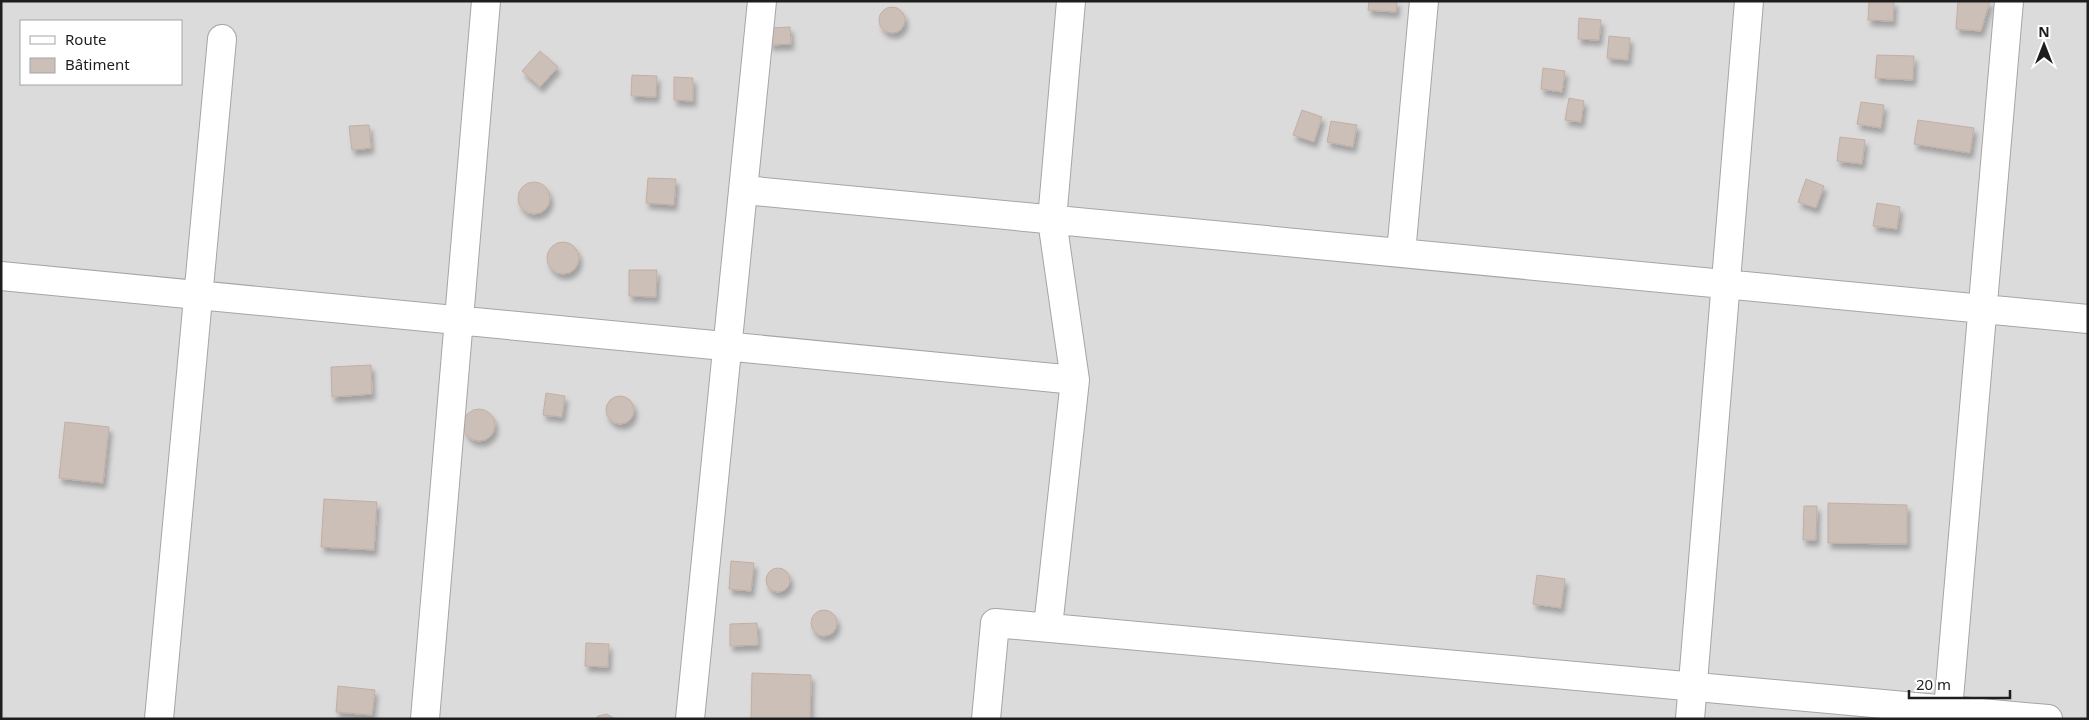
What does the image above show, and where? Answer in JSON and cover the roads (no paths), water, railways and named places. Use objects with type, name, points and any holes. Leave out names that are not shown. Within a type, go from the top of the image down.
[{"type":"street","points":[[425,719],[486,1]]},
{"type":"street","points":[[690,719],[762,1]]},
{"type":"street","points":[[1048,628],[1075,380],[1052,220],[1071,1]]},
{"type":"street","points":[[1401,253],[1424,1]]},
{"type":"street","points":[[1690,719],[1749,1]]},
{"type":"street","points":[[1948,710],[2009,1]]},
{"type":"street","points":[[159,719],[222,39]]},
{"type":"street","points":[[744,190],[2088,319]]},
{"type":"street","points":[[1,276],[1075,380]]},
{"type":"street","points":[[986,719],[995,623],[2048,719]]}]
